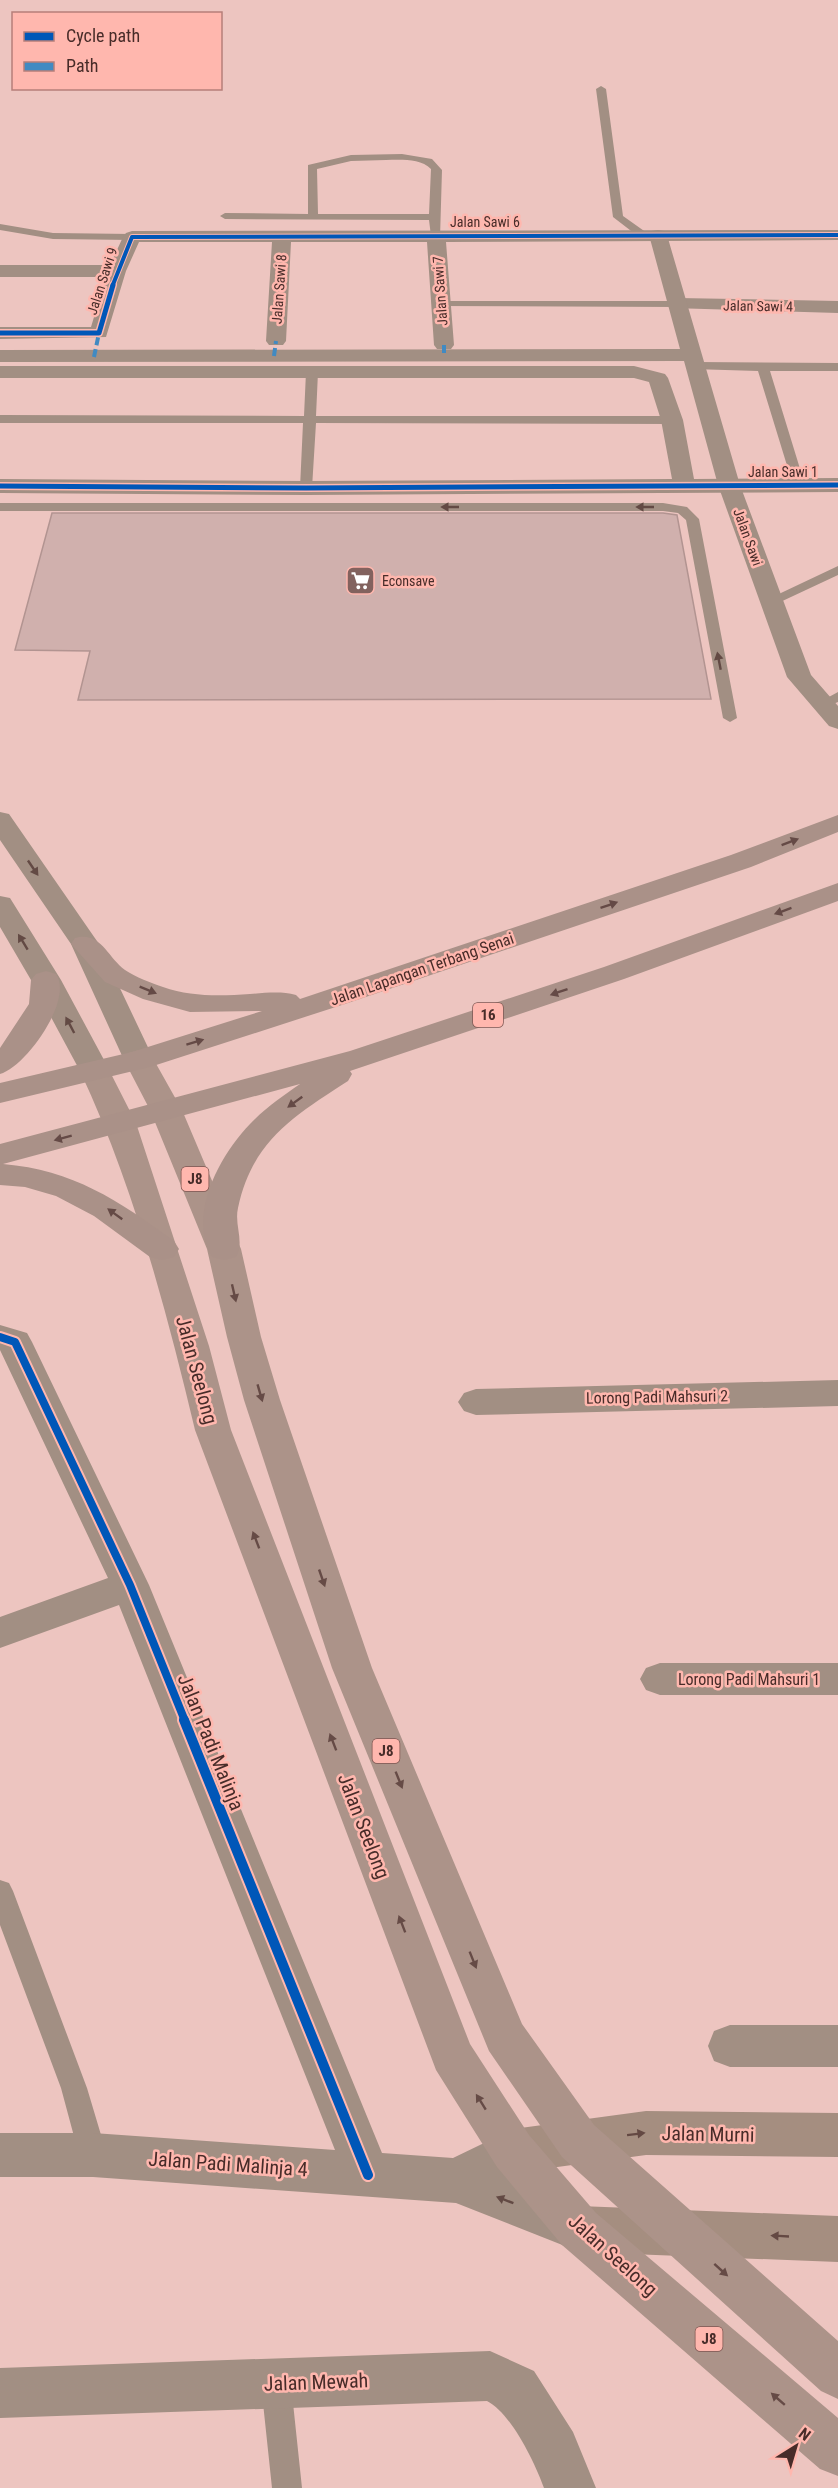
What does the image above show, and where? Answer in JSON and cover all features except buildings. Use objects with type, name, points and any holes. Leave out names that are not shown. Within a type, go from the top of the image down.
[{"type":"highway","name":"Jalan Lapangan Terbang Senai","points":[[0,1093],[140,1060],[335,998],[741,861],[838,823]]},
{"type":"highway","name":"16","points":[[0,1154],[361,1058],[614,973],[838,891]]},
{"type":"highway","points":[[85,944],[115,976],[153,993],[190,1003],[231,1004],[335,998]]},
{"type":"highway","points":[[0,1064],[16,1050],[44,1004],[46,980]]},
{"type":"highway","points":[[224,1248],[220,1213],[236,1162],[255,1135],[280,1113],[361,1058]]},
{"type":"highway","points":[[0,1174],[50,1180],[77,1191],[98,1202],[162,1249]]},
{"type":"main road","name":"J8","points":[[140,1060],[166,1110],[224,1248],[244,1337],[262,1400],[352,1668],[505,2037],[578,2141],[838,2374]]},
{"type":"main road","name":"Jalan Seelong","points":[[95,1071],[120,1123],[162,1249],[192,1346],[213,1430],[452,2055],[513,2151],[579,2229],[838,2451]]},
{"type":"main road","name":"Jalan Murni","points":[[513,2151],[646,2133],[838,2135]]},
{"type":"main road","points":[[579,2229],[838,2239]]},
{"type":"street","name":"Jalan Sawi 6","points":[[132,237],[282,237],[435,227],[651,235],[838,235]]},
{"type":"street","name":"Jalan Sawi 7","points":[[435,227],[444,345]]},
{"type":"street","name":"Jalan Sawi","points":[[651,235],[678,304],[729,485],[799,676],[833,707]]},
{"type":"street","name":"Jalan Sawi 9","points":[[0,333],[99,333],[117,271],[132,237]]},
{"type":"street","name":"Jalan Sawi 8","points":[[276,341],[282,237]]},
{"type":"street","points":[[0,271],[117,271]]},
{"type":"street","name":"Jalan Sawi 4","points":[[678,304],[838,307]]},
{"type":"street","points":[[0,356],[694,360]]},
{"type":"street","points":[[0,372],[634,372],[658,378],[672,420],[684,486]]},
{"type":"street","name":"Jalan Sawi 1","points":[[0,486],[306,488],[393,497],[684,486],[838,485]]},
{"type":"street","points":[[0,820],[85,944],[140,1060]]},
{"type":"street","points":[[0,904],[46,980],[95,1071]]},
{"type":"street","name":"Jalan Padi Malinja","points":[[0,1336],[15,1342],[130,1585],[368,2175]]},
{"type":"street","name":"Lorong Padi Mahsuri 2","points":[[476,1402],[838,1393]]},
{"type":"street","points":[[0,1633],[130,1585]]},
{"type":"street","name":"Lorong Padi Mahsuri 1","points":[[660,1679],[838,1679]]},
{"type":"street","points":[[730,2046],[838,2046]]},
{"type":"street","points":[[456,2181],[513,2151]]},
{"type":"street","name":"Jalan Padi Malinja 4","points":[[0,2155],[93,2155],[456,2181],[579,2229]]},
{"type":"street","name":"Jalan Mewah","points":[[0,2393],[490,2376],[516,2389],[555,2450],[570,2488]]},
{"type":"lane","points":[[601,89],[618,217],[651,235]]},
{"type":"lane","points":[[225,216],[313,217],[435,227],[437,170],[429,161],[411,158],[353,158],[322,161],[312,167],[313,217]]},
{"type":"lane","points":[[0,227],[52,236],[132,237]]},
{"type":"lane","points":[[441,304],[678,304]]},
{"type":"lane","points":[[694,360],[763,368],[838,367]]},
{"type":"lane","points":[[763,368],[799,485]]},
{"type":"lane","points":[[306,488],[312,372]]},
{"type":"lane","points":[[0,419],[672,420]]},
{"type":"lane","points":[[0,507],[393,497],[663,507],[687,513],[692,519],[730,718]]},
{"type":"lane","points":[[771,600],[838,570]]},
{"type":"lane","points":[[0,1891],[74,2088],[93,2155]]},
{"type":"lane","points":[[276,2384],[287,2488]]},
{"type":"marked path","points":[[94,357],[99,333]]},
{"type":"marked path","points":[[274,356],[276,341]]},
{"type":"marked path","points":[[444,345],[444,356]]},
{"type":"cycle path","points":[[0,333],[99,333],[117,271],[132,237],[838,235]]},
{"type":"cycle path","points":[[0,486],[306,488],[838,485]]},
{"type":"cycle path","points":[[0,1337],[15,1342],[130,1585],[368,2175]]},
{"type":"place","name":"Econsave","points":[[361,581]]}]
